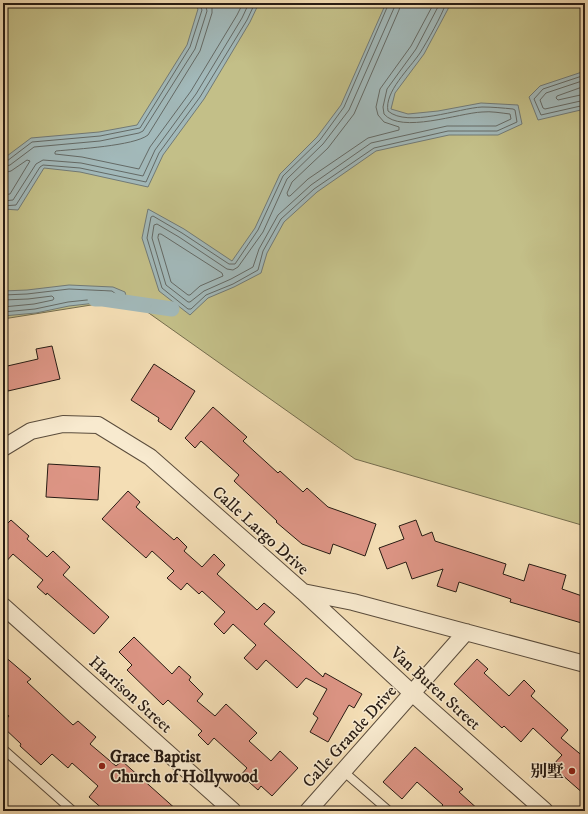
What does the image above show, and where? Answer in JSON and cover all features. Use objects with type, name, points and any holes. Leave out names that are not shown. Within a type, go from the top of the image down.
[{"type":"street","name":"Calle Largo Drive","points":[[3,448],[31,431],[63,424],[98,425],[150,457],[303,592],[353,602],[585,664]]},
{"type":"street","name":"Van Buren Street","points":[[303,592],[412,693],[545,811]]},
{"type":"street","name":"Harrison Street","points":[[3,606],[233,811]]},
{"type":"street","name":"Calle Grande Drive","points":[[308,811],[466,632]]},
{"type":"lane","points":[[3,749],[73,811]]},
{"type":"lane","points":[[343,771],[389,811]]},
{"type":"shaded area","points":[[3,3],[585,3],[585,526],[355,459],[129,299],[3,319]]},
{"type":"water","points":[[194,3],[259,3],[250,22],[204,99],[163,155],[148,187],[80,172],[44,168],[18,210],[3,209],[3,159],[31,138],[99,132],[137,125],[187,45],[198,9]]},
{"type":"water","points":[[386,3],[450,3],[424,54],[395,93],[391,109],[408,114],[438,111],[481,103],[518,105],[522,124],[498,135],[449,135],[376,151],[317,192],[284,222],[267,253],[261,273],[208,298],[190,315],[159,291],[142,238],[148,209],[184,229],[232,261],[255,228],[280,174],[317,137],[341,105]]},
{"type":"water","points":[[585,71],[585,109],[538,120],[529,97],[540,86]]},
{"type":"water","points":[[69,285],[113,287],[125,292],[126,296],[123,300],[69,306],[36,313],[3,316],[3,291]]},
{"type":"building","points":[[52,346],[60,379],[8,391],[3,367],[38,359],[36,349]]},
{"type":"building","points":[[154,364],[195,391],[171,430],[158,421],[159,418],[131,400]]},
{"type":"building","points":[[213,407],[247,437],[243,441],[278,473],[280,471],[303,492],[307,488],[328,507],[376,524],[365,556],[333,544],[330,554],[302,544],[276,522],[277,521],[234,481],[239,475],[201,441],[195,448],[185,438]]},
{"type":"building","points":[[48,464],[100,467],[98,500],[46,497]]},
{"type":"building","points":[[128,491],[140,502],[136,507],[174,540],[177,537],[187,547],[184,551],[202,567],[214,554],[225,565],[217,574],[257,610],[264,603],[275,612],[264,624],[323,677],[325,673],[362,694],[354,708],[349,705],[328,742],[310,732],[318,718],[313,714],[327,689],[306,678],[297,688],[266,660],[257,670],[244,658],[256,645],[233,624],[224,634],[214,624],[225,612],[202,591],[199,594],[187,583],[181,590],[167,578],[174,571],[152,551],[146,558],[102,519]]},
{"type":"building","points":[[11,520],[29,536],[27,539],[47,557],[53,551],[70,567],[63,575],[109,617],[94,634],[47,593],[46,595],[37,587],[43,580],[13,554],[3,565],[3,528]]},
{"type":"building","points":[[416,520],[422,536],[432,532],[435,541],[506,564],[503,574],[524,581],[529,564],[566,575],[562,589],[585,597],[585,624],[510,602],[511,599],[459,582],[456,592],[437,586],[443,569],[412,579],[406,562],[387,569],[379,548],[404,539],[399,526]]},
{"type":"building","points":[[134,637],[172,674],[179,666],[191,677],[189,680],[203,694],[197,701],[215,716],[226,704],[257,733],[249,741],[271,761],[280,751],[298,768],[272,796],[261,786],[258,790],[241,775],[247,768],[214,738],[208,745],[198,735],[202,731],[168,700],[163,705],[127,670],[132,665],[119,652]]},
{"type":"building","points":[[3,655],[31,679],[27,682],[73,725],[78,721],[96,737],[90,744],[116,766],[122,761],[178,811],[105,811],[89,797],[98,786],[72,763],[68,768],[52,754],[41,765],[20,746],[21,744],[3,727],[3,723],[9,716],[3,710]]},
{"type":"building","points":[[477,659],[488,669],[484,673],[509,696],[524,680],[535,691],[531,696],[568,730],[561,738],[585,758],[585,795],[552,766],[562,755],[533,728],[521,742],[504,726],[502,728],[454,684]]},
{"type":"building","points":[[415,747],[463,789],[459,792],[480,811],[437,811],[443,805],[417,782],[402,799],[383,782]]},
{"type":"waterway","points":[[95,299],[172,309]]},
{"type":"place","name":"Grace Baptist Church of Hollywood","points":[[102,766]]},
{"type":"place","name":"别墅","points":[[572,771]]}]
